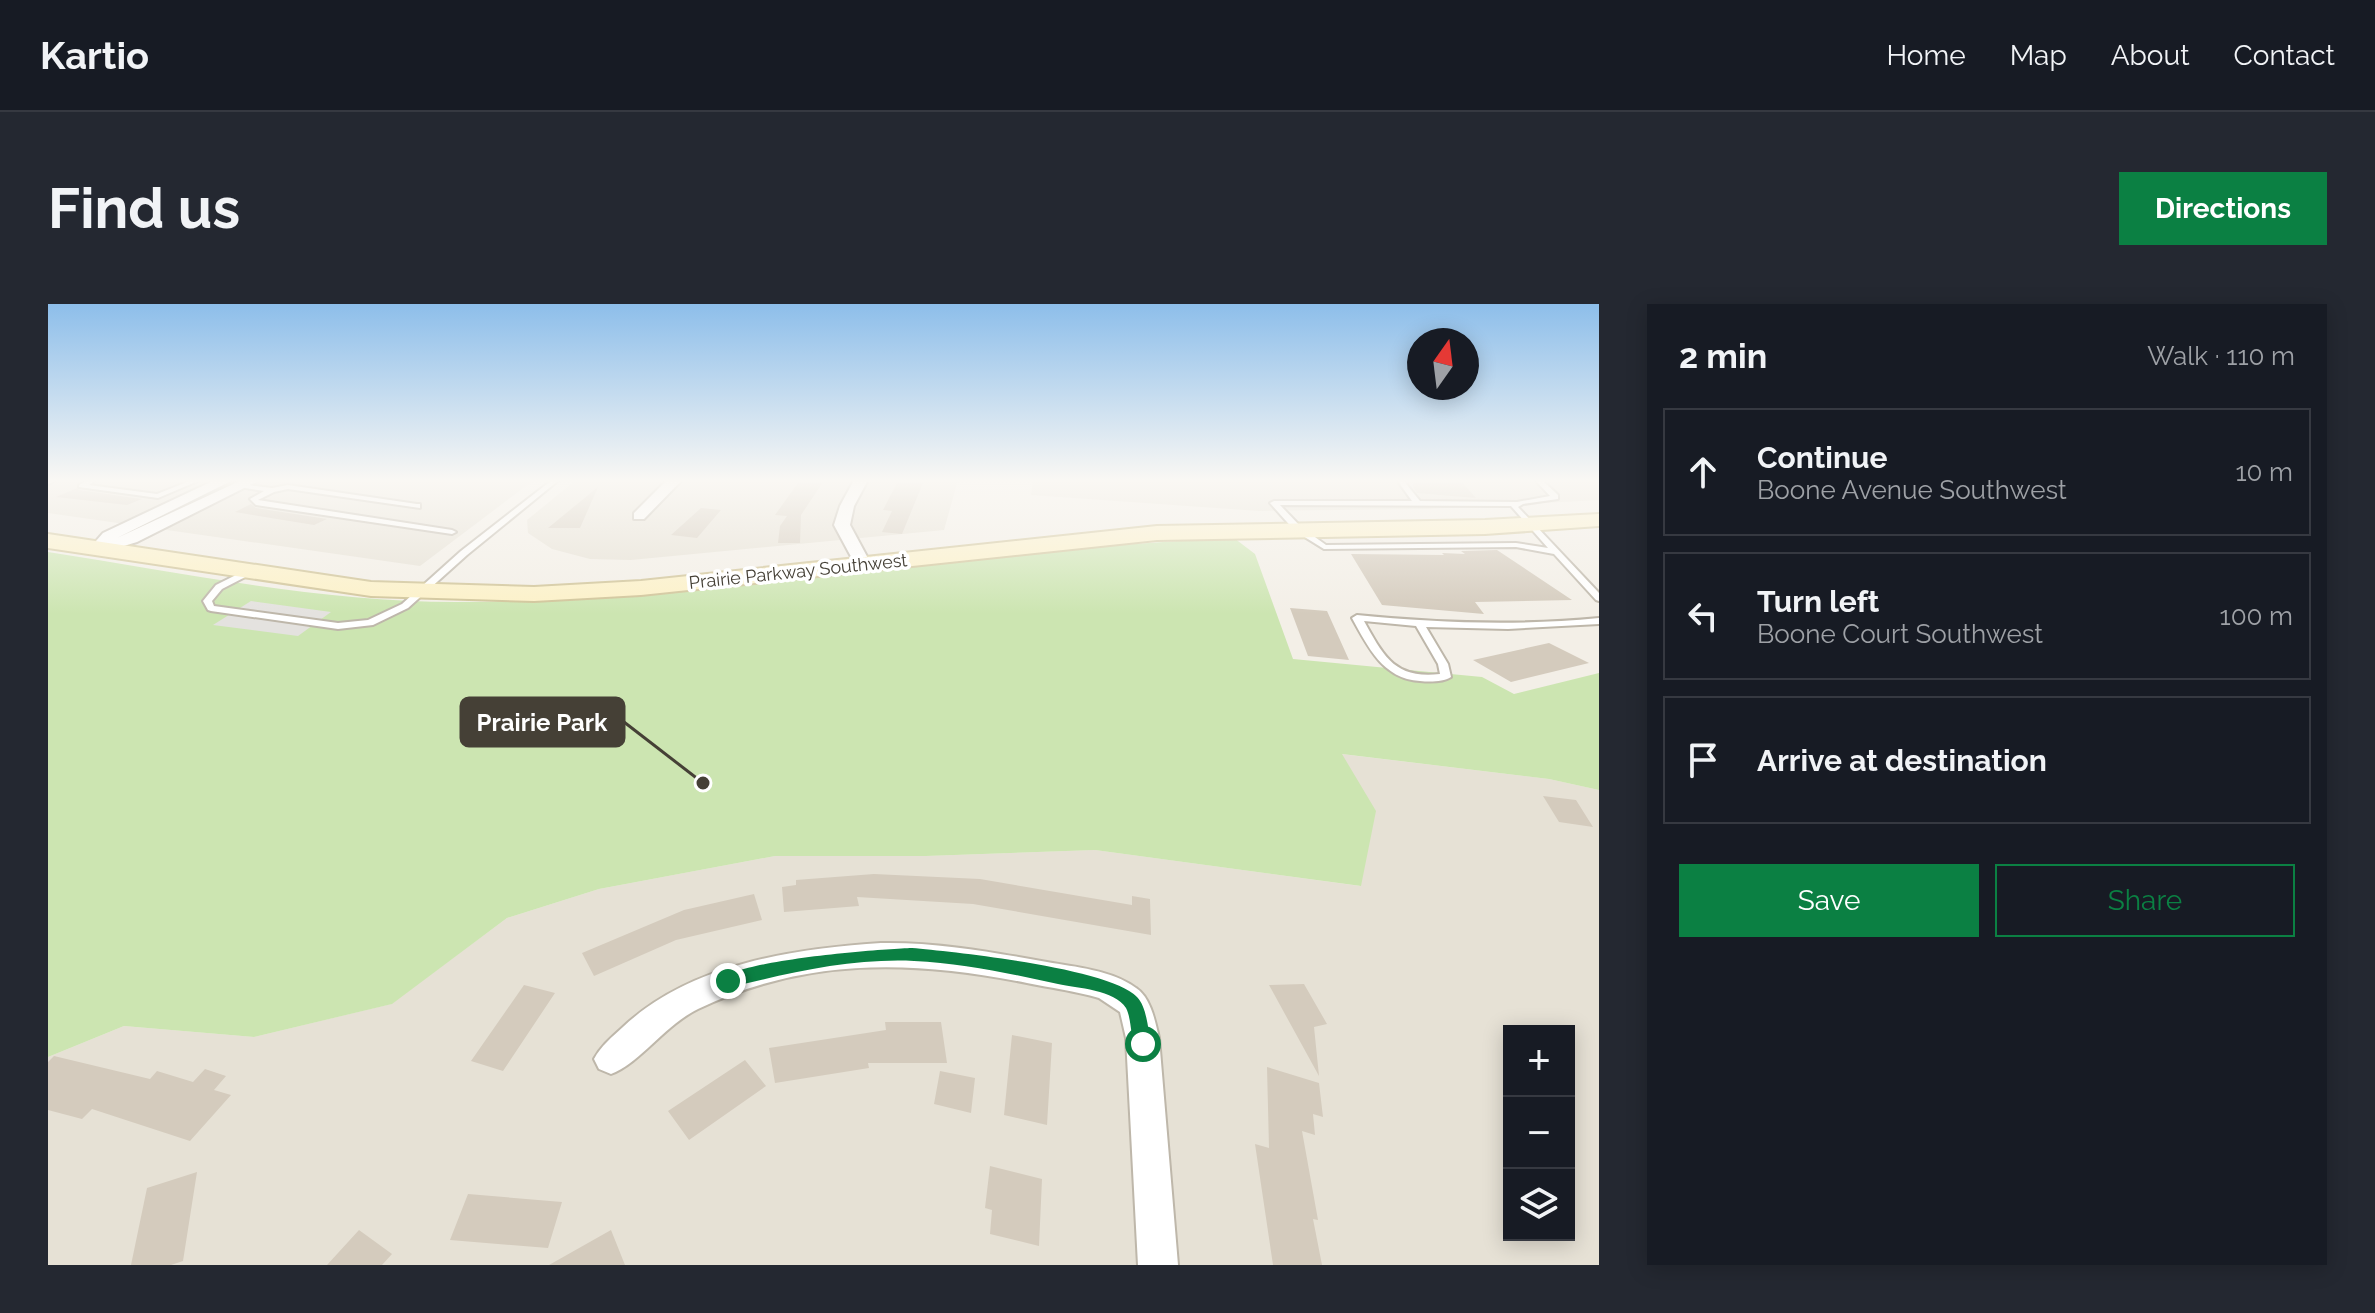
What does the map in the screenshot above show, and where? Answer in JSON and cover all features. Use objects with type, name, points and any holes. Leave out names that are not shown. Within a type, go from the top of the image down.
[{"type":"street","points":[[112,541],[140,525]]},
{"type":"street","points":[[112,541],[153,525]]},
{"type":"street","points":[[842,525],[859,558]]},
{"type":"street","name":"Prairie Parkway Southwest","points":[[48,541],[112,541],[429,585],[534,594],[627,589],[859,558],[1279,525]]},
{"type":"street","name":"Prairie Parkway Southwest","points":[[48,527],[248,572],[371,589],[429,585]]},
{"type":"street","points":[[611,1059],[656,1019],[693,996],[728,981],[771,970],[857,957],[912,954],[967,959],[1094,984],[1121,994],[1133,1004],[1143,1044],[1158,1265]]},
{"type":"lane","points":[[400,525],[452,532]]},
{"type":"lane","points":[[248,572],[210,594],[207,601],[211,608],[228,613],[353,627],[391,615],[502,525]]},
{"type":"lane","points":[[1292,525],[1324,547],[1516,545],[1555,552]]},
{"type":"lane","points":[[1531,525],[1599,598]]},
{"type":"lane","points":[[1420,624],[1443,664],[1446,677],[1426,681],[1395,674],[1377,654],[1357,618],[1535,629],[1599,621]]},
{"type":"shaded area","points":[[131,525],[475,525],[420,566]]},
{"type":"shaded area","points":[[527,525],[945,525],[944,530],[631,560],[590,559],[552,549],[528,533]]},
{"type":"shaded area","points":[[251,601],[331,612],[298,636],[213,625]]},
{"type":"shaded area","points":[[1341,754],[1549,779],[1599,790],[1599,1265],[48,1265],[48,1057],[124,1026],[254,1037],[391,1004],[507,918],[599,889],[775,856],[926,856],[1095,850],[1360,886]]},
{"type":"green space","points":[[1234,538],[1255,554],[1293,659],[1482,677],[1514,694],[1599,673],[1599,790],[1549,779],[1342,754],[1376,811],[1361,886],[1095,850],[926,856],[775,856],[599,889],[507,918],[392,1004],[254,1037],[124,1026],[48,1057],[48,552],[302,592],[456,602],[651,594],[1039,553]]},
{"type":"building","points":[[552,525],[581,525],[580,528],[548,528]]},
{"type":"building","points":[[682,525],[708,525],[697,538],[671,535]]},
{"type":"building","points":[[801,525],[800,543],[778,543],[780,526]]},
{"type":"building","points":[[885,525],[906,525],[902,534],[882,532]]},
{"type":"building","points":[[1497,550],[1572,600],[1475,602],[1484,614],[1382,605],[1351,554],[1444,555],[1442,553]]},
{"type":"building","points":[[1290,608],[1327,611],[1349,660],[1308,656]]},
{"type":"building","points":[[1549,643],[1589,663],[1511,682],[1473,660]]},
{"type":"building","points":[[1543,796],[1576,800],[1593,827],[1559,822]]},
{"type":"building","points":[[874,874],[980,879],[1132,905],[1132,896],[1150,899],[1151,935],[973,904],[857,897],[859,906],[784,912],[782,887],[796,885],[796,880]]},
{"type":"building","points":[[754,894],[762,920],[676,940],[594,976],[582,953],[684,910]]},
{"type":"building","points":[[1304,984],[1327,1024],[1314,1027],[1319,1076],[1269,985]]},
{"type":"building","points":[[524,985],[555,993],[503,1071],[471,1061]]},
{"type":"building","points":[[885,1022],[941,1022],[947,1063],[868,1063],[869,1068],[775,1083],[769,1048],[886,1030]]},
{"type":"building","points":[[1012,1035],[1052,1043],[1047,1125],[1004,1115]]},
{"type":"building","points":[[54,1056],[150,1079],[157,1071],[193,1082],[205,1069],[226,1076],[214,1090],[231,1095],[190,1141],[92,1109],[82,1119],[48,1110],[48,1062]]},
{"type":"building","points":[[745,1060],[766,1086],[689,1140],[668,1111]]},
{"type":"building","points":[[1267,1067],[1319,1083],[1323,1117],[1313,1114],[1315,1135],[1302,1131],[1318,1220],[1313,1219],[1322,1265],[1273,1265],[1255,1144],[1269,1148]]},
{"type":"building","points":[[940,1071],[975,1078],[971,1113],[934,1104]]},
{"type":"building","points":[[990,1166],[1042,1179],[1039,1246],[990,1234],[992,1210],[985,1208]]},
{"type":"building","points":[[197,1172],[183,1261],[171,1265],[131,1265],[147,1188]]},
{"type":"building","points":[[468,1194],[562,1202],[548,1248],[450,1240]]},
{"type":"building","points":[[359,1230],[392,1254],[382,1265],[327,1265]]},
{"type":"building","points":[[611,1230],[625,1265],[549,1265]]},
{"type":"place","name":"Prairie Park","points":[[703,783]]},
{"type":"route","points":[[728,981],[771,970],[857,957],[912,954],[967,959],[1094,984],[1121,994],[1133,1004],[1143,1044]]}]
